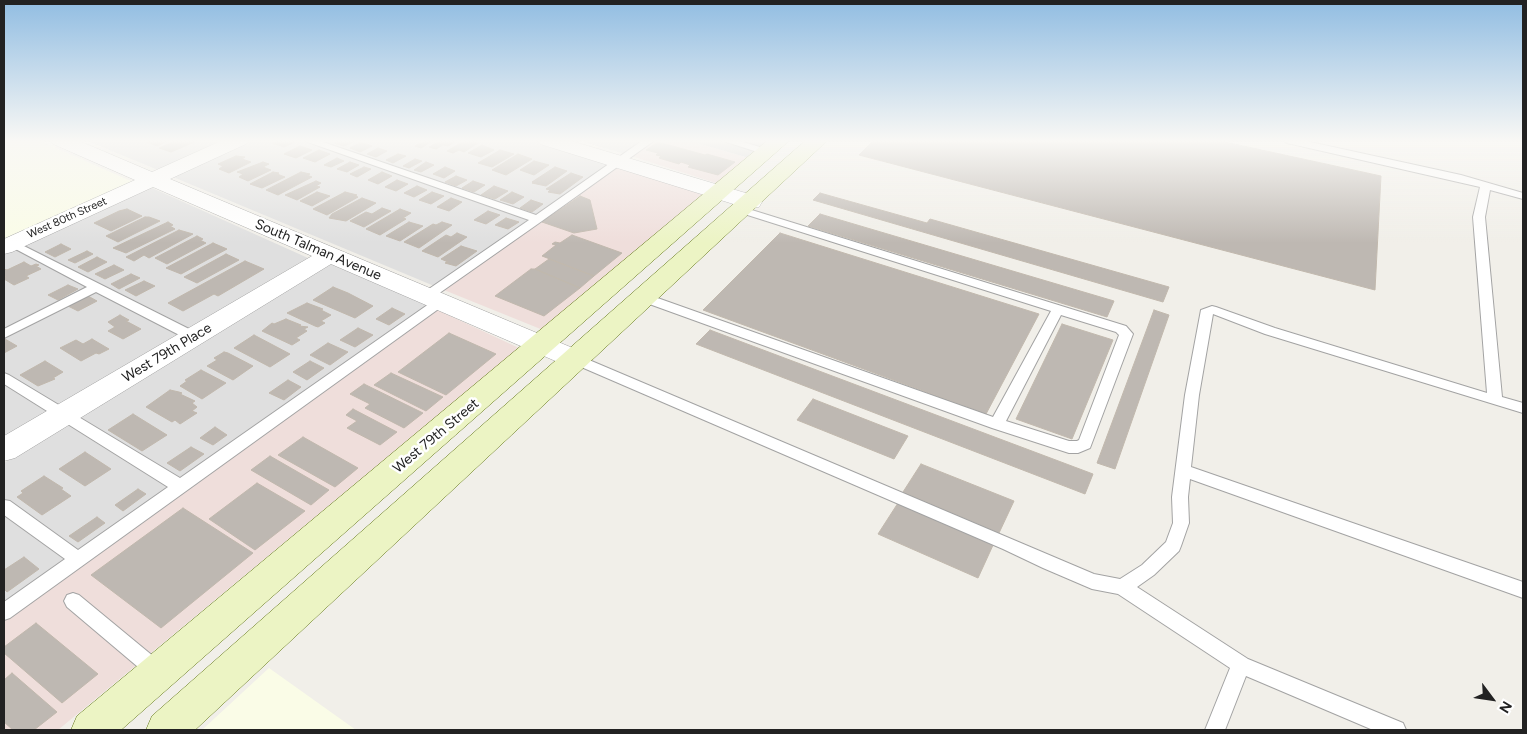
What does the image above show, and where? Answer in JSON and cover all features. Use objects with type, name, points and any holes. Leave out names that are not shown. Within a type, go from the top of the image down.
[{"type":"main road","name":"West 79th Street","points":[[91,730],[742,174]]},
{"type":"main road","points":[[166,730],[781,174]]},
{"type":"street","name":"South Talman Avenue","points":[[139,174],[577,360]]},
{"type":"street","name":"West 80th Street","points":[[8,245],[164,174]]},
{"type":"street","points":[[659,174],[721,193],[746,206]]},
{"type":"street","name":"West 79th Place","points":[[4,450],[330,255]]},
{"type":"lane","points":[[407,174],[538,219]]},
{"type":"lane","points":[[4,612],[180,486],[538,219],[602,174]]},
{"type":"lane","points":[[1438,174],[1523,196]]},
{"type":"lane","points":[[1486,185],[1479,217],[1495,400]]},
{"type":"lane","points":[[645,298],[878,384],[998,424],[1069,447],[1078,447],[1085,444],[1126,334],[1121,328],[746,206]]},
{"type":"lane","points":[[8,245],[194,337]]},
{"type":"lane","points":[[4,334],[96,287]]},
{"type":"lane","points":[[998,424],[1058,309]]},
{"type":"lane","points":[[1122,587],[1148,570],[1172,546],[1181,523],[1180,497],[1203,321],[1206,313],[1212,310],[1270,331],[1523,408]]},
{"type":"lane","points":[[577,360],[1092,581],[1122,587],[1241,664],[1396,730]]},
{"type":"lane","points":[[4,378],[180,486]]},
{"type":"lane","points":[[1183,470],[1523,590]]},
{"type":"lane","points":[[4,506],[78,559]]},
{"type":"lane","points":[[72,601],[159,672]]},
{"type":"lane","points":[[1215,730],[1241,664]]},
{"type":"shaded area","points":[[4,174],[115,174],[133,182],[4,240]]},
{"type":"shaded area","points":[[179,174],[602,174],[439,288],[173,177]]},
{"type":"shaded area","points":[[602,174],[644,174],[706,194],[543,330],[439,288]]},
{"type":"shaded area","points":[[688,174],[730,174],[719,184]]},
{"type":"shaded area","points":[[150,187],[308,258],[4,438],[4,254]]},
{"type":"shaded area","points":[[331,264],[431,307],[4,612],[4,463]]},
{"type":"shaded area","points":[[431,307],[519,348],[58,730],[4,730],[4,612]]},
{"type":"shaded area","points":[[269,668],[356,730],[202,730]]},
{"type":"building","points":[[243,174],[262,174],[248,181],[239,177]]},
{"type":"building","points":[[269,174],[285,177],[262,188],[250,184]]},
{"type":"building","points":[[297,174],[309,174],[307,175],[312,177],[278,195],[266,190]]},
{"type":"building","points":[[378,174],[392,176],[378,184],[368,180]]},
{"type":"building","points":[[434,174],[450,174],[444,178]]},
{"type":"building","points":[[544,174],[562,174],[546,186],[532,182]]},
{"type":"building","points":[[569,174],[583,177],[560,194],[548,192],[550,190],[546,189]]},
{"type":"building","points":[[933,174],[1373,174],[1381,176],[1375,290]]},
{"type":"building","points":[[456,176],[467,180],[456,186],[445,182]]},
{"type":"building","points":[[397,180],[408,184],[396,191],[385,187]]},
{"type":"building","points":[[316,181],[321,183],[316,186],[320,187],[297,200],[285,195]]},
{"type":"building","points":[[473,181],[485,185],[474,192],[462,188]]},
{"type":"building","points":[[417,186],[427,190],[414,197],[404,193]]},
{"type":"building","points":[[494,186],[508,191],[495,199],[481,195]]},
{"type":"building","points":[[317,192],[330,196],[312,206],[300,201]]},
{"type":"building","points":[[345,192],[357,195],[354,196],[358,197],[327,215],[313,209]]},
{"type":"building","points":[[432,192],[444,196],[431,204],[419,200]]},
{"type":"building","points":[[512,192],[524,197],[513,204],[500,200]]},
{"type":"building","points":[[820,193],[927,223],[930,219],[1169,287],[1163,302],[813,200]]},
{"type":"building","points":[[580,196],[590,200],[597,229],[574,233],[542,222]]},
{"type":"building","points":[[362,198],[376,203],[346,221],[329,218],[332,214]]},
{"type":"building","points":[[451,198],[462,202],[449,211],[437,207]]},
{"type":"building","points":[[531,200],[543,204],[532,212],[520,208]]},
{"type":"building","points":[[382,208],[391,211],[364,227],[350,221],[366,212],[372,214]]},
{"type":"building","points":[[127,209],[142,216],[111,231],[94,223],[119,211]]},
{"type":"building","points":[[400,209],[411,213],[403,218],[406,219],[380,235],[366,229]]},
{"type":"building","points":[[488,211],[500,215],[486,224],[474,220]]},
{"type":"building","points":[[820,214],[1114,301],[1107,317],[808,226]]},
{"type":"building","points":[[145,217],[160,221],[118,242],[106,236]]},
{"type":"building","points":[[506,218],[519,222],[508,229],[495,225]]},
{"type":"building","points":[[168,222],[175,229],[126,253],[113,248]]},
{"type":"building","points":[[409,222],[423,226],[400,241],[386,236]]},
{"type":"building","points":[[442,222],[452,225],[419,248],[404,242],[433,224],[436,225]]},
{"type":"building","points":[[179,230],[193,234],[149,258],[144,255],[134,261],[126,257]]},
{"type":"building","points":[[457,233],[467,237],[438,257],[422,251],[446,235],[451,237]]},
{"type":"building","points":[[780,233],[1039,314],[986,414],[703,310]]},
{"type":"building","points":[[572,235],[622,253],[594,276],[542,256],[556,245],[552,244],[555,242],[560,243]]},
{"type":"building","points":[[197,236],[206,243],[167,264],[155,258]]},
{"type":"building","points":[[213,243],[227,249],[181,274],[166,268]]},
{"type":"building","points":[[61,244],[71,249],[55,257],[45,252]]},
{"type":"building","points":[[461,246],[477,251],[456,266],[445,263],[448,262],[441,259]]},
{"type":"building","points":[[87,251],[93,254],[75,263],[68,260]]},
{"type":"building","points":[[226,254],[239,260],[197,283],[184,277]]},
{"type":"building","points":[[97,257],[107,262],[88,272],[78,267]]},
{"type":"building","points":[[549,259],[594,276],[580,288],[535,269]]},
{"type":"building","points":[[245,261],[264,269],[218,296],[214,294],[183,311],[168,303]]},
{"type":"building","points":[[24,262],[31,266],[39,265],[36,266],[41,269],[26,276],[29,278],[14,285],[4,279],[6,277],[4,276],[4,269],[7,270]]},
{"type":"building","points":[[114,265],[124,270],[105,279],[95,274]]},
{"type":"building","points":[[531,269],[580,288],[544,316],[495,296]]},
{"type":"building","points":[[131,274],[140,278],[119,289],[111,284]]},
{"type":"building","points":[[144,281],[155,286],[136,296],[125,290]]},
{"type":"building","points":[[68,285],[78,289],[58,300],[48,295]]},
{"type":"building","points":[[333,287],[373,306],[355,318],[313,300]]},
{"type":"building","points":[[88,296],[97,301],[78,311],[68,306]]},
{"type":"building","points":[[307,303],[323,309],[321,310],[331,315],[321,321],[325,323],[318,327],[287,313]]},
{"type":"building","points":[[392,308],[405,314],[389,325],[376,319]]},
{"type":"building","points":[[1154,310],[1169,315],[1115,469],[1097,463]]},
{"type":"building","points":[[120,315],[129,320],[126,321],[141,329],[123,339],[108,331],[115,327],[108,322]]},
{"type":"building","points":[[286,319],[301,325],[299,326],[308,327],[304,329],[307,331],[296,338],[300,340],[292,345],[262,331],[272,323],[274,324]]},
{"type":"building","points":[[1062,324],[1113,340],[1072,439],[1016,419]]},
{"type":"building","points":[[358,328],[373,335],[355,347],[340,340]]},
{"type":"building","points":[[710,330],[1093,474],[1085,494],[696,344]]},
{"type":"building","points":[[449,333],[496,354],[446,395],[398,372]]},
{"type":"building","points":[[254,335],[290,354],[270,367],[234,348]]},
{"type":"building","points":[[92,339],[109,349],[81,361],[60,348],[76,340],[83,344]]},
{"type":"building","points":[[4,340],[17,346],[4,353]]},
{"type":"building","points":[[328,343],[348,352],[330,365],[310,355]]},
{"type":"building","points":[[224,352],[253,366],[233,380],[207,366],[217,360],[214,358]]},
{"type":"building","points":[[45,361],[63,372],[53,378],[55,379],[38,386],[20,375]]},
{"type":"building","points":[[310,361],[324,368],[307,380],[293,372]]},
{"type":"building","points":[[201,370],[226,383],[202,399],[180,386],[187,381],[185,380]]},
{"type":"building","points":[[391,373],[443,397],[426,411],[374,385]]},
{"type":"building","points":[[288,380],[301,387],[284,400],[269,393]]},
{"type":"building","points":[[364,384],[423,413],[404,428],[365,408],[370,404],[350,394]]},
{"type":"building","points":[[170,390],[182,393],[180,394],[195,401],[192,403],[197,407],[192,411],[197,413],[180,424],[175,420],[172,422],[146,407]]},
{"type":"building","points":[[813,399],[908,436],[894,459],[797,420]]},
{"type":"building","points":[[353,409],[397,432],[380,445],[347,428],[357,421],[346,415]]},
{"type":"building","points":[[133,414],[167,435],[142,451],[108,430]]},
{"type":"building","points":[[215,427],[227,435],[213,445],[200,438]]},
{"type":"building","points":[[303,437],[358,468],[335,487],[278,455]]},
{"type":"building","points":[[191,447],[204,454],[180,471],[167,463]]},
{"type":"building","points":[[85,452],[111,469],[85,486],[59,469]]},
{"type":"building","points":[[270,456],[329,490],[311,505],[251,470]]},
{"type":"building","points":[[921,464],[1014,501],[999,533],[903,492]]},
{"type":"building","points":[[44,476],[63,488],[61,489],[71,496],[42,515],[17,497],[23,493],[21,491]]},
{"type":"building","points":[[257,483],[305,511],[255,550],[209,519]]},
{"type":"building","points":[[138,489],[146,494],[123,511],[115,505]]},
{"type":"building","points":[[898,503],[994,543],[978,578],[878,534]]},
{"type":"building","points":[[183,508],[253,553],[161,628],[91,575]]},
{"type":"building","points":[[97,517],[105,523],[78,542],[69,536]]},
{"type":"building","points":[[24,557],[39,569],[7,592],[4,589],[4,570]]},
{"type":"building","points":[[36,623],[98,674],[62,703],[4,653],[4,647]]},
{"type":"building","points":[[12,673],[57,712],[34,730],[13,730],[4,722],[4,680]]}]
